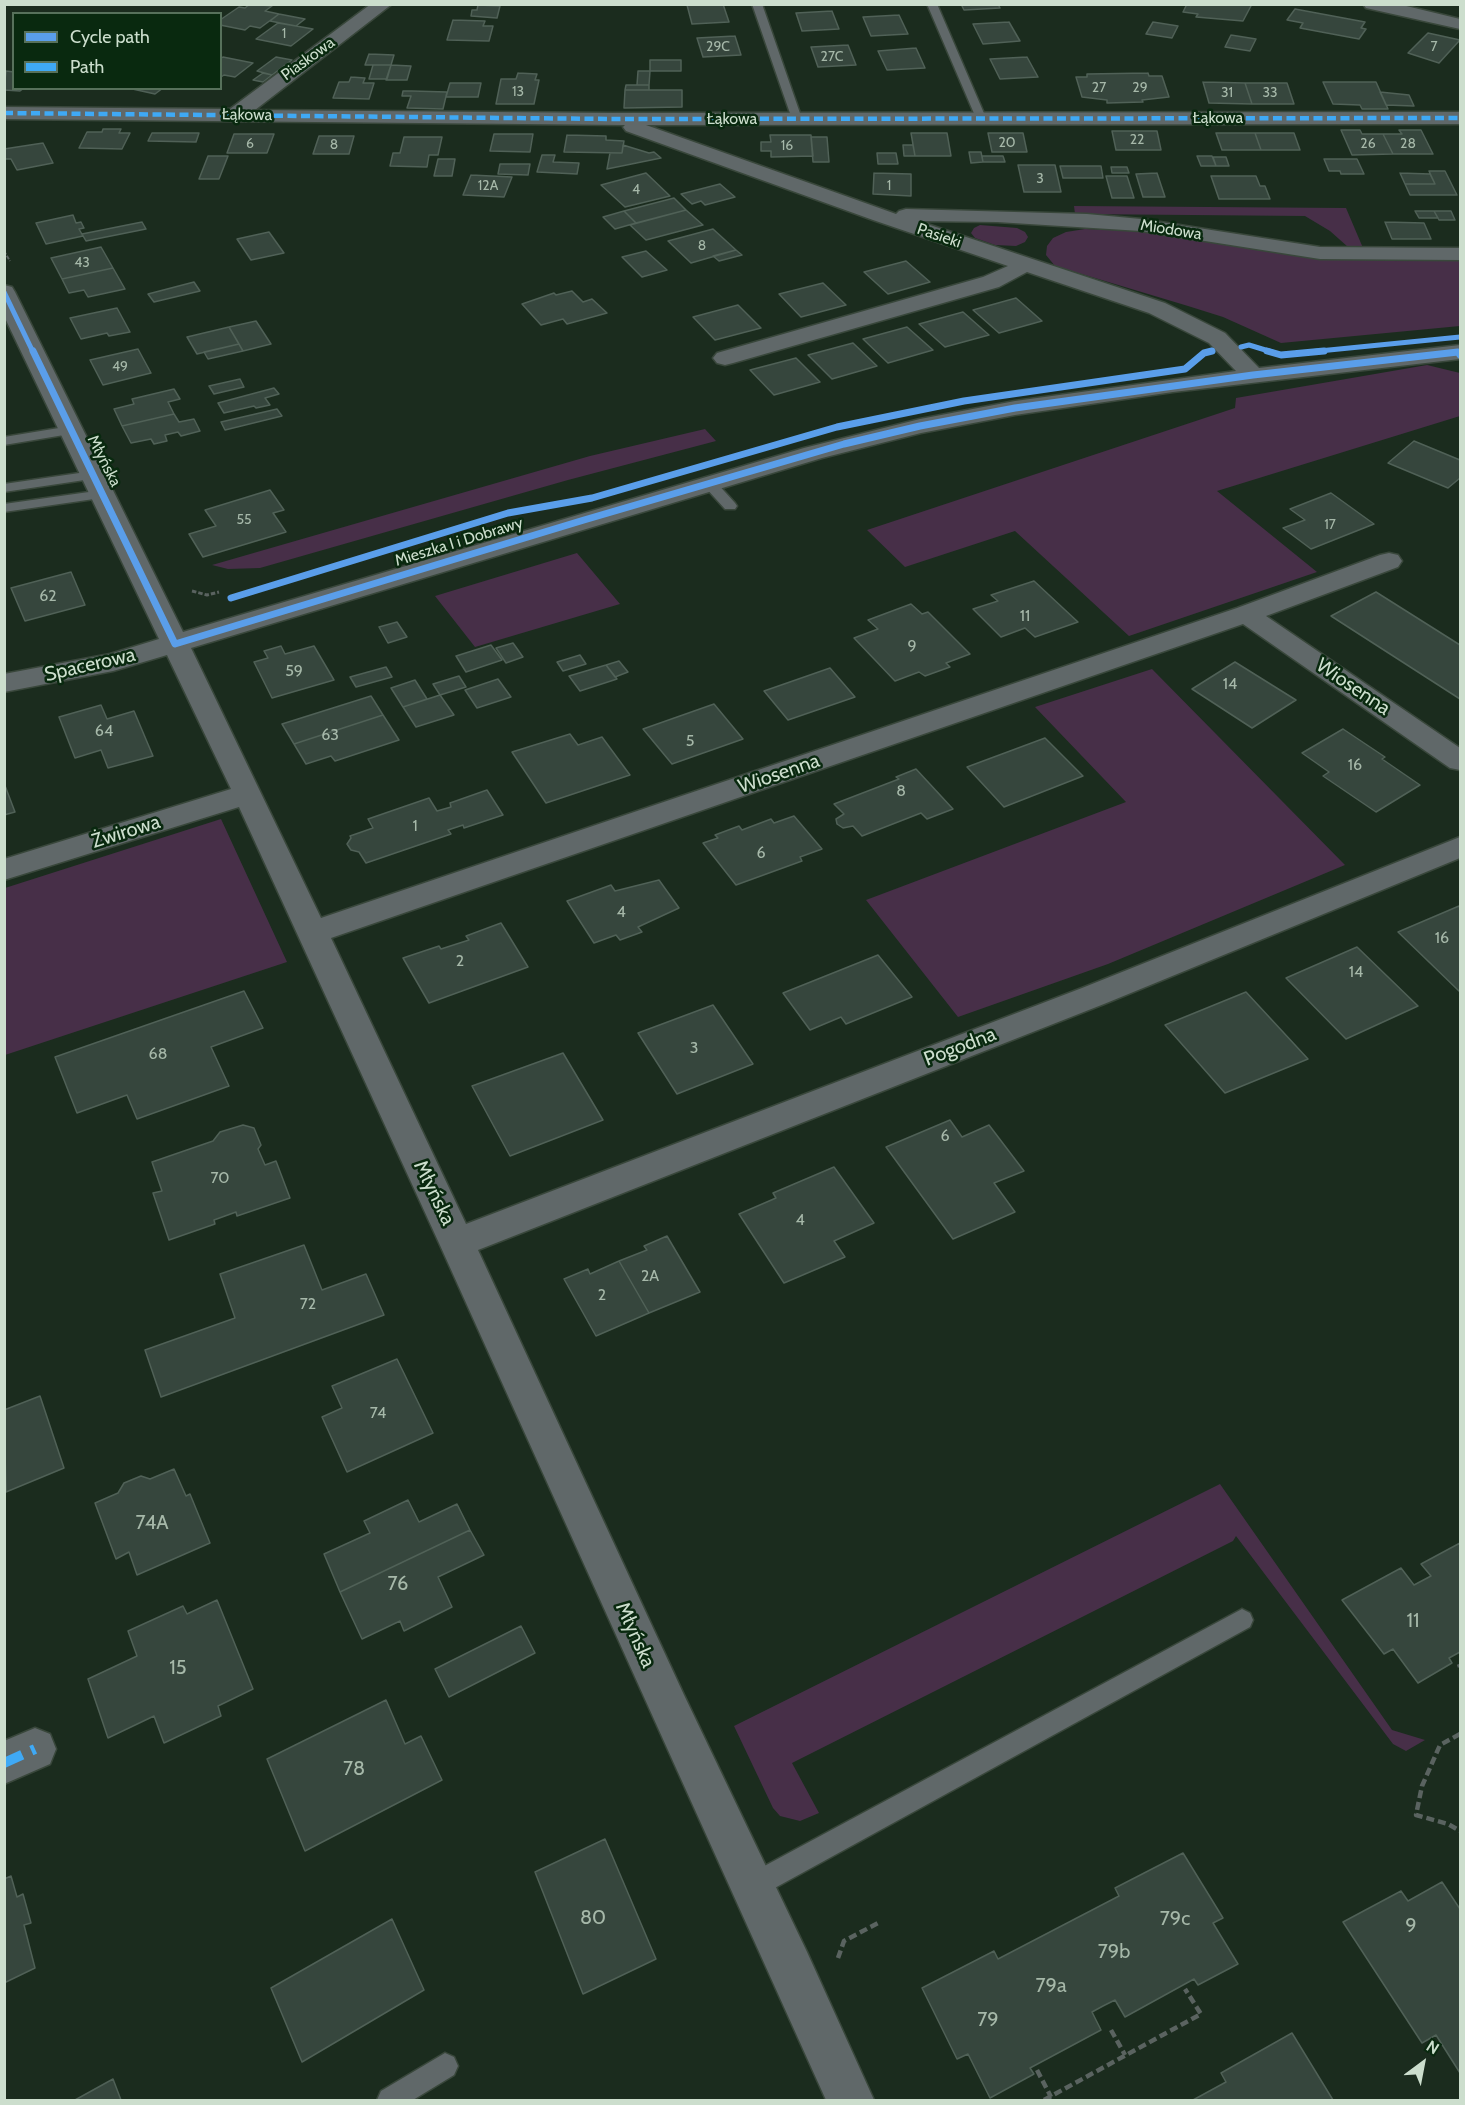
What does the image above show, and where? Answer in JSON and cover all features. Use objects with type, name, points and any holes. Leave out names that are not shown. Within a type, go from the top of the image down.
[{"type":"street","name":"Piaskowa","points":[[235,115],[383,4]]},
{"type":"street","points":[[1372,4],[1461,24]]},
{"type":"street","name":"Łąkowa","points":[[4,113],[611,119],[1461,118]]},
{"type":"street","name":"Pasieki","points":[[611,119],[880,216],[1122,295],[1181,318],[1222,343],[1253,375]]},
{"type":"street","name":"Miodowa","points":[[880,216],[997,216],[1087,220],[1158,227],[1320,253],[1461,254]]},
{"type":"street","points":[[725,358],[991,282],[1014,272],[1023,264]]},
{"type":"street","name":"Młyńska","points":[[10,281],[13,328],[71,430],[248,794],[457,1243],[850,2100]]},
{"type":"street","name":"Mieszka I i Dobrawy","points":[[175,644],[853,442],[969,416],[1253,375],[1460,353]]},
{"type":"street","name":"Wiosenna","points":[[311,933],[1246,614],[1389,561]]},
{"type":"street","name":"Wiosenna","points":[[1246,614],[1461,760]]},
{"type":"street","name":"Spacerowa","points":[[4,683],[80,669],[175,644]]},
{"type":"street","name":"Żwirowa","points":[[4,870],[248,794]]},
{"type":"street","name":"Pogodna","points":[[457,1243],[1093,996],[1461,847]]},
{"type":"lane","points":[[758,4],[797,119]]},
{"type":"lane","points":[[932,4],[981,118]]},
{"type":"lane","points":[[4,441],[71,430]]},
{"type":"lane","points":[[4,488],[98,484]]},
{"type":"lane","points":[[4,508],[98,484]]},
{"type":"lane","points":[[710,484],[730,506]]},
{"type":"lane","points":[[753,1886],[1242,1620]]},
{"type":"lane","points":[[390,2100],[445,2066]]},
{"type":"path","points":[[4,251],[10,281]]},
{"type":"path","points":[[187,590],[207,595],[226,591]]},
{"type":"path","points":[[1461,1734],[1440,1745],[1422,1786],[1416,1815],[1448,1824],[1461,1831]]},
{"type":"path","points":[[1044,2100],[1201,2013],[1185,1989]]},
{"type":"path","points":[[1111,2030],[1125,2055]]},
{"type":"path","points":[[1037,2070],[1051,2097]]},
{"type":"shaded area","points":[[1074,206],[1346,208],[1363,248],[1348,247],[1330,231],[1305,216],[1075,214]]},
{"type":"shaded area","points":[[980,225],[1017,228],[1025,232],[1028,237],[1025,242],[1016,246],[995,245],[975,238],[971,233]]},
{"type":"shaded area","points":[[1085,229],[1137,231],[1315,258],[1460,260],[1460,326],[1281,343],[1223,317],[1055,266],[1046,255],[1047,246],[1053,238],[1066,232]]},
{"type":"shaded area","points":[[1427,365],[1460,373],[1460,416],[1217,491],[1317,572],[1129,636],[1015,531],[905,567],[867,530],[1235,408],[1236,398]]},
{"type":"shaded area","points":[[705,429],[716,441],[568,480],[260,568],[228,569],[212,565],[590,456]]},
{"type":"shaded area","points":[[577,553],[620,604],[475,647],[435,596]]},
{"type":"shaded area","points":[[1152,669],[1345,865],[1108,964],[958,1017],[866,900],[1126,802],[1035,707]]},
{"type":"shaded area","points":[[221,819],[287,962],[5,1055],[5,888]]},
{"type":"shaded area","points":[[1220,1484],[1392,1730],[1425,1740],[1406,1751],[1393,1744],[1236,1536],[1233,1541],[792,1763],[819,1813],[800,1821],[780,1816],[773,1808],[734,1726]]},
{"type":"building","points":[[250,4],[272,6],[265,11],[279,14],[260,28],[250,26],[245,30],[222,25],[222,19],[239,7],[245,8]]},
{"type":"building","points":[[723,4],[729,22],[692,24],[687,5]]},
{"type":"building","points":[[961,4],[998,4],[1000,8],[964,10]]},
{"type":"building","points":[[1187,4],[1252,4],[1243,21],[1196,17],[1198,14],[1183,12]]},
{"type":"building","points":[[478,5],[500,6],[497,18],[471,16],[472,10],[477,10]]},
{"type":"building","points":[[1295,9],[1365,22],[1361,28],[1366,29],[1359,39],[1300,28],[1303,23],[1287,20]]},
{"type":"building","points":[[832,11],[839,29],[802,31],[796,13]]},
{"type":"building","points":[[279,14],[305,19],[296,26],[270,21]]},
{"type":"building","points":[[899,15],[908,34],[871,36],[863,17]]},
{"type":"building","points":[[453,20],[485,21],[483,26],[493,26],[489,41],[447,40]]},
{"type":"building","points":[[1009,22],[1020,41],[983,44],[973,24]]},
{"type":"building","points":[[1153,22],[1178,26],[1172,38],[1146,34]]},
{"type":"building","points":[[278,23],[313,29],[291,46],[256,39]]},
{"type":"building","points":[[1428,33],[1460,40],[1439,63],[1408,53]]},
{"type":"building","points":[[1231,35],[1256,39],[1250,51],[1225,47]]},
{"type":"building","points":[[735,36],[741,55],[703,57],[697,38]]},
{"type":"building","points":[[848,45],[856,65],[818,67],[811,47]]},
{"type":"building","points":[[916,48],[925,68],[887,70],[878,51]]},
{"type":"building","points":[[369,54],[394,55],[391,65],[365,65]]},
{"type":"building","points":[[276,57],[292,60],[272,75],[257,71]]},
{"type":"building","points":[[1027,57],[1038,77],[1000,79],[990,59]]},
{"type":"building","points":[[222,58],[253,63],[235,77],[222,76]]},
{"type":"building","points":[[650,60],[681,60],[681,71],[650,71]]},
{"type":"building","points":[[373,65],[391,65],[387,79],[369,79]]},
{"type":"building","points":[[391,65],[411,66],[407,80],[386,80]]},
{"type":"building","points":[[6,71],[12,72],[12,90],[21,90],[20,91],[4,90]]},
{"type":"building","points":[[638,71],[650,71],[649,85],[637,85]]},
{"type":"building","points":[[263,73],[272,75],[263,82],[253,80]]},
{"type":"building","points":[[518,73],[537,74],[535,80],[539,80],[534,104],[496,104],[501,79],[516,79]]},
{"type":"building","points":[[1148,73],[1149,76],[1162,76],[1169,97],[1142,100],[1143,102],[1107,103],[1107,100],[1082,97],[1076,77],[1087,77],[1087,74]]},
{"type":"building","points":[[351,77],[365,78],[363,83],[374,83],[369,99],[333,98],[339,82],[349,82]]},
{"type":"building","points":[[1203,82],[1245,83],[1252,104],[1209,103]]},
{"type":"building","points":[[1323,82],[1376,82],[1388,109],[1362,109],[1360,105],[1333,104]]},
{"type":"building","points":[[450,83],[481,83],[478,97],[446,97]]},
{"type":"building","points":[[1245,83],[1287,83],[1294,104],[1252,104]]},
{"type":"building","points":[[626,85],[649,85],[649,90],[625,90]]},
{"type":"building","points":[[137,90],[160,90],[155,94]]},
{"type":"building","points":[[625,90],[682,90],[682,107],[624,108]]},
{"type":"building","points":[[403,91],[447,92],[443,109],[407,108],[411,96],[402,96]]},
{"type":"building","points":[[1380,92],[1409,95],[1414,106],[1386,105]]},
{"type":"building","points":[[103,129],[121,129],[119,133],[130,133],[122,149],[79,148],[87,132],[102,132]]},
{"type":"building","points":[[1341,130],[1360,130],[1362,134],[1383,134],[1393,154],[1352,155]]},
{"type":"building","points":[[1399,130],[1421,130],[1433,154],[1393,154],[1383,134],[1402,134]]},
{"type":"building","points":[[1112,131],[1157,131],[1161,150],[1116,150]]},
{"type":"building","points":[[152,133],[199,133],[196,142],[148,141]]},
{"type":"building","points":[[911,133],[947,133],[951,156],[915,156]]},
{"type":"building","points":[[988,133],[1023,133],[1027,152],[992,152]]},
{"type":"building","points":[[1216,133],[1255,133],[1261,150],[1222,150]]},
{"type":"building","points":[[1255,133],[1294,133],[1300,150],[1261,150]]},
{"type":"building","points":[[234,134],[274,134],[267,153],[227,153]]},
{"type":"building","points":[[494,134],[533,134],[530,152],[490,151]]},
{"type":"building","points":[[567,135],[606,136],[606,140],[624,141],[622,153],[564,152]]},
{"type":"building","points":[[770,135],[811,135],[813,156],[771,157],[771,151],[761,151],[761,142],[771,142]]},
{"type":"building","points":[[319,136],[354,136],[349,154],[313,154]]},
{"type":"building","points":[[404,137],[442,137],[438,155],[429,155],[427,167],[390,166],[393,153],[400,153]]},
{"type":"building","points":[[811,137],[827,137],[829,162],[813,162]]},
{"type":"building","points":[[43,143],[53,163],[17,170],[11,159],[4,159],[4,149]]},
{"type":"building","points":[[623,145],[649,153],[654,152],[661,158],[607,169],[610,153],[622,153]]},
{"type":"building","points":[[903,145],[913,145],[915,156],[904,156]]},
{"type":"building","points":[[969,152],[981,152],[983,162],[971,163]]},
{"type":"building","points":[[877,153],[896,153],[898,164],[878,164]]},
{"type":"building","points":[[542,155],[555,155],[553,162],[579,163],[577,174],[537,172]]},
{"type":"building","points":[[208,156],[228,156],[219,179],[199,179]]},
{"type":"building","points":[[982,156],[1003,156],[1005,162],[983,162]]},
{"type":"building","points":[[1197,156],[1212,156],[1216,166],[1201,166]]},
{"type":"building","points":[[1213,157],[1226,157],[1229,166],[1216,166]]},
{"type":"building","points":[[438,159],[455,159],[452,176],[434,176]]},
{"type":"building","points":[[1324,159],[1357,159],[1364,174],[1341,174],[1340,171],[1329,171]]},
{"type":"building","points":[[500,164],[530,164],[528,175],[498,174]]},
{"type":"building","points":[[1018,165],[1055,165],[1061,192],[1024,192]]},
{"type":"building","points":[[1060,166],[1101,166],[1103,178],[1063,178]]},
{"type":"building","points":[[1111,167],[1127,167],[1129,173],[1112,173]]},
{"type":"building","points":[[1429,171],[1445,171],[1457,195],[1410,195],[1405,184],[1435,184]]},
{"type":"building","points":[[646,173],[670,196],[625,207],[601,185]]},
{"type":"building","points":[[874,173],[911,174],[911,196],[873,194]]},
{"type":"building","points":[[1157,173],[1165,197],[1143,197],[1136,174]]},
{"type":"building","points":[[1400,173],[1430,174],[1435,184],[1405,184]]},
{"type":"building","points":[[471,175],[512,177],[504,197],[463,195]]},
{"type":"building","points":[[1106,176],[1127,176],[1134,198],[1112,198]]},
{"type":"building","points":[[1211,176],[1256,176],[1260,186],[1265,186],[1270,199],[1219,199]]},
{"type":"building","points":[[720,184],[735,197],[705,205],[701,201],[692,204],[681,194]]},
{"type":"building","points":[[674,198],[686,210],[636,223],[624,211]]},
{"type":"building","points":[[686,210],[703,225],[646,240],[630,225]]},
{"type":"building","points":[[624,211],[636,223],[615,229],[603,217]]},
{"type":"building","points":[[1415,211],[1434,211],[1438,218],[1419,218]]},
{"type":"building","points":[[1434,211],[1451,211],[1455,220],[1439,220]]},
{"type":"building","points":[[73,215],[76,223],[81,222],[84,228],[79,229],[83,236],[46,244],[36,223]]},
{"type":"building","points":[[142,222],[146,229],[86,241],[82,234]]},
{"type":"building","points":[[1385,222],[1424,223],[1431,239],[1392,239]]},
{"type":"building","points":[[713,229],[736,250],[691,263],[668,241]]},
{"type":"building","points":[[269,232],[284,253],[251,260],[237,239]]},
{"type":"building","points":[[101,247],[113,268],[62,279],[51,258]]},
{"type":"building","points":[[736,250],[742,255],[719,261],[713,256]]},
{"type":"building","points":[[646,251],[667,270],[642,277],[622,257]]},
{"type":"building","points":[[906,261],[930,282],[888,294],[864,272]]},
{"type":"building","points":[[113,268],[125,289],[88,297],[84,290],[69,293],[62,279]]},
{"type":"building","points":[[194,282],[200,291],[154,302],[148,294]]},
{"type":"building","points":[[823,283],[846,305],[801,317],[779,294]]},
{"type":"building","points":[[572,291],[583,302],[592,299],[607,313],[567,324],[563,319],[541,325],[522,304],[554,293],[556,295]]},
{"type":"building","points":[[1016,298],[1042,321],[999,333],[973,310]]},
{"type":"building","points":[[738,305],[761,328],[715,340],[693,317]]},
{"type":"building","points":[[117,308],[130,332],[109,336],[107,333],[81,339],[70,318]]},
{"type":"building","points":[[963,312],[989,335],[945,347],[919,324]]},
{"type":"building","points":[[256,321],[271,344],[243,351],[229,327]]},
{"type":"building","points":[[229,327],[239,344],[197,354],[187,337]]},
{"type":"building","points":[[907,327],[933,350],[888,363],[863,339]]},
{"type":"building","points":[[853,343],[877,366],[832,379],[808,355]]},
{"type":"building","points":[[239,344],[243,351],[208,359],[204,352]]},
{"type":"building","points":[[138,349],[151,373],[103,385],[90,360]]},
{"type":"building","points":[[796,358],[820,382],[774,395],[750,370]]},
{"type":"building","points":[[240,379],[244,387],[214,394],[209,386]]},
{"type":"building","points":[[274,388],[279,394],[265,398],[270,405],[224,413],[218,403]]},
{"type":"building","points":[[174,389],[180,399],[168,402],[174,414],[122,426],[114,409],[134,404],[132,399]]},
{"type":"building","points":[[277,409],[282,416],[225,430],[221,422]]},
{"type":"building","points":[[174,414],[179,422],[194,419],[200,431],[181,436],[178,432],[165,435],[167,441],[154,444],[151,439],[131,443],[122,426]]},
{"type":"building","points":[[1414,441],[1460,460],[1460,478],[1448,488],[1388,463]]},
{"type":"building","points":[[270,490],[284,510],[273,513],[286,532],[203,557],[189,534],[216,526],[205,510]]},
{"type":"building","points":[[1331,493],[1374,524],[1311,549],[1283,528],[1305,520],[1290,509]]},
{"type":"building","points":[[71,572],[85,605],[25,621],[11,588]]},
{"type":"building","points":[[1034,581],[1078,622],[1035,637],[1025,628],[1001,637],[973,609],[998,601],[991,595]]},
{"type":"building","points":[[1376,592],[1460,645],[1460,699],[1331,616]]},
{"type":"building","points":[[911,604],[922,614],[928,612],[970,654],[946,663],[950,667],[925,676],[919,672],[895,681],[854,638],[878,629],[868,620]]},
{"type":"building","points":[[397,622],[407,637],[388,643],[379,627]]},
{"type":"building","points":[[513,643],[523,657],[506,663],[496,648]]},
{"type":"building","points":[[491,645],[502,660],[466,672],[456,656]]},
{"type":"building","points":[[281,646],[285,654],[314,646],[334,680],[272,698],[254,662],[268,658],[264,651]]},
{"type":"building","points":[[580,655],[586,664],[563,671],[557,662]]},
{"type":"building","points":[[619,661],[628,672],[615,677],[606,665]]},
{"type":"building","points":[[1235,662],[1296,700],[1252,728],[1192,689]]},
{"type":"building","points":[[606,665],[617,679],[580,691],[569,676]]},
{"type":"building","points":[[386,667],[392,677],[356,687],[350,677]]},
{"type":"building","points":[[830,668],[855,697],[788,720],[764,691]]},
{"type":"building","points":[[459,676],[466,687],[440,695],[433,684]]},
{"type":"building","points":[[498,679],[511,697],[477,708],[465,690]]},
{"type":"building","points":[[415,680],[427,699],[403,707],[391,688]]},
{"type":"building","points":[[440,695],[454,715],[416,727],[403,707]]},
{"type":"building","points":[[371,696],[383,715],[294,744],[282,724]]},
{"type":"building","points":[[714,704],[743,739],[672,764],[643,729]]},
{"type":"building","points":[[101,705],[107,719],[134,711],[153,756],[108,768],[101,750],[75,758],[59,717]]},
{"type":"building","points":[[383,715],[399,740],[335,761],[331,756],[306,764],[294,744]]},
{"type":"building","points":[[1343,729],[1385,757],[1382,759],[1420,785],[1376,812],[1323,776],[1329,772],[1302,753]]},
{"type":"building","points":[[570,734],[578,745],[602,737],[630,775],[546,803],[512,752]]},
{"type":"building","points":[[1045,738],[1083,776],[1004,807],[967,767]]},
{"type":"building","points":[[916,769],[953,809],[927,819],[921,813],[862,836],[853,826],[843,828],[837,824],[836,819],[844,814],[834,804],[899,779],[896,777]]},
{"type":"building","points":[[4,783],[15,812],[4,815]]},
{"type":"building","points":[[487,790],[503,815],[464,828],[463,825],[448,830],[451,834],[366,863],[359,852],[351,850],[347,844],[350,836],[373,828],[368,819],[429,798],[437,811],[451,807],[450,803]]},
{"type":"building","points":[[794,816],[822,849],[800,857],[802,861],[736,885],[703,843],[718,838],[715,835],[739,826],[742,830],[771,819],[774,823]]},
{"type":"building","points":[[659,880],[679,908],[638,927],[642,932],[620,940],[616,935],[594,943],[567,901],[611,885],[615,891]]},
{"type":"building","points":[[1459,906],[1460,908],[1460,992],[1398,932]]},
{"type":"building","points":[[501,923],[528,967],[429,1003],[403,958],[439,946],[441,949],[469,940],[466,936]]},
{"type":"building","points":[[1357,947],[1418,1006],[1346,1039],[1286,978]]},
{"type":"building","points":[[878,955],[912,997],[846,1024],[841,1017],[810,1030],[783,993]]},
{"type":"building","points":[[244,991],[263,1028],[211,1047],[229,1086],[137,1119],[127,1095],[77,1113],[55,1057]]},
{"type":"building","points":[[1246,992],[1308,1059],[1225,1093],[1165,1025]]},
{"type":"building","points":[[713,1005],[753,1064],[677,1094],[638,1033]]},
{"type":"building","points":[[563,1053],[603,1120],[510,1156],[472,1086]]},
{"type":"building","points":[[950,1120],[962,1137],[989,1125],[1024,1171],[994,1183],[1015,1212],[953,1239],[886,1147]]},
{"type":"building","points":[[243,1125],[254,1128],[261,1145],[258,1149],[265,1165],[276,1161],[290,1198],[237,1216],[236,1212],[214,1220],[215,1224],[169,1240],[153,1193],[162,1191],[152,1162],[213,1141],[220,1132]]},
{"type":"building","points":[[834,1167],[874,1223],[834,1241],[845,1257],[784,1283],[739,1214],[776,1198],[773,1193]]},
{"type":"building","points":[[667,1236],[700,1292],[649,1313],[619,1261],[647,1250],[644,1246]]},
{"type":"building","points":[[304,1245],[322,1290],[366,1274],[384,1315],[161,1397],[145,1350],[235,1318],[220,1274]]},
{"type":"building","points":[[619,1261],[649,1313],[596,1336],[564,1279],[588,1269],[590,1274]]},
{"type":"building","points":[[397,1359],[433,1433],[347,1472],[322,1417],[342,1408],[332,1386]]},
{"type":"building","points":[[40,1396],[64,1468],[6,1492],[4,1410]]},
{"type":"building","points":[[174,1469],[186,1496],[190,1494],[210,1543],[137,1575],[129,1552],[116,1559],[95,1503],[118,1493],[124,1483],[141,1476],[150,1479]]},
{"type":"building","points":[[408,1500],[419,1522],[457,1504],[470,1530],[340,1592],[324,1554],[370,1533],[364,1521]]},
{"type":"building","points":[[470,1530],[484,1555],[438,1577],[452,1607],[404,1631],[400,1621],[362,1639],[340,1592]]},
{"type":"building","points":[[1460,1543],[1460,1652],[1449,1658],[1452,1663],[1418,1683],[1393,1649],[1384,1654],[1342,1600],[1401,1568],[1414,1585],[1431,1576],[1421,1564]]},
{"type":"building","points":[[217,1600],[253,1689],[218,1706],[221,1716],[164,1743],[154,1716],[108,1738],[88,1679],[137,1656],[128,1631],[183,1606],[187,1614]]},
{"type":"building","points":[[521,1626],[535,1653],[449,1697],[435,1669]]},
{"type":"building","points":[[386,1700],[405,1744],[421,1736],[442,1780],[305,1851],[267,1759]]},
{"type":"building","points":[[605,1839],[656,1959],[583,1994],[535,1872]]},
{"type":"building","points":[[1183,1853],[1223,1918],[1213,1923],[1238,1964],[1198,1985],[1194,1979],[1125,2017],[1115,2000],[1103,2006],[1092,2012],[1101,2030],[1030,2068],[1034,2074],[990,2098],[968,2054],[957,2059],[922,1988],[994,1951],[998,1959],[1119,1896],[1115,1888]]},
{"type":"building","points":[[11,1876],[17,1897],[23,1894],[31,1923],[24,1925],[35,1968],[4,1983],[4,1879]]},
{"type":"building","points":[[1442,1882],[1460,1909],[1460,2073],[1436,2035],[1422,2043],[1343,1922],[1401,1891],[1408,1901]]},
{"type":"building","points":[[392,1919],[424,1990],[302,2062],[271,1988]]},
{"type":"building","points":[[1292,2033],[1333,2100],[1193,2100],[1226,2082],[1221,2073]]},
{"type":"building","points":[[113,2079],[121,2100],[75,2100]]},
{"type":"marked path","points":[[4,113],[611,119],[1460,118]]},
{"type":"marked path","points":[[4,1763],[35,1749]]},
{"type":"cycle path","points":[[4,292],[175,644],[584,520],[844,444],[920,426],[1015,408],[1253,375],[1458,352],[1460,355]]},
{"type":"cycle path","points":[[1241,347],[1249,345],[1281,355],[1460,337]]},
{"type":"cycle path","points":[[231,598],[508,513],[592,498],[837,427],[964,401],[1185,369],[1204,353],[1212,351]]}]
